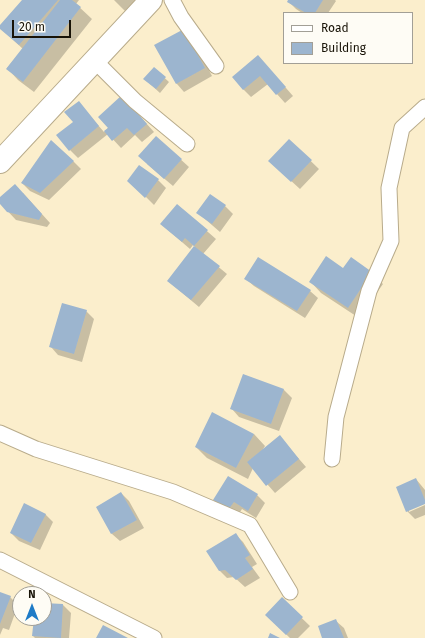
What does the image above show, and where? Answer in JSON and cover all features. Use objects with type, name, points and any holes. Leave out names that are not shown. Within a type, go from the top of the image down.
[{"type":"street","points":[[0,162],[151,0]]},
{"type":"street","points":[[172,0],[181,17],[216,66]]},
{"type":"street","points":[[94,60],[135,101],[187,144]]},
{"type":"street","points":[[332,459],[336,417],[369,291],[391,241],[389,188],[402,128],[425,107]]},
{"type":"street","points":[[0,432],[36,449],[173,492],[250,525],[290,592]]},
{"type":"street","points":[[0,560],[154,638]]},
{"type":"building","points":[[22,0],[58,0],[19,45],[0,29],[0,25]]},
{"type":"building","points":[[60,0],[72,0],[81,7],[23,82],[6,69]]},
{"type":"building","points":[[288,0],[323,0],[316,12],[304,12],[287,2]]},
{"type":"building","points":[[184,29],[205,68],[176,84],[154,45]]},
{"type":"building","points":[[258,55],[286,87],[276,95],[260,76],[243,90],[232,77]]},
{"type":"building","points":[[154,67],[166,77],[156,89],[143,79]]},
{"type":"building","points":[[122,95],[147,124],[134,135],[127,128],[112,141],[104,131],[108,128],[98,117]]},
{"type":"building","points":[[79,101],[99,126],[69,151],[56,135],[73,122],[64,112]]},
{"type":"building","points":[[156,136],[182,159],[164,179],[138,156]]},
{"type":"building","points":[[289,139],[312,160],[291,182],[268,161]]},
{"type":"building","points":[[51,140],[74,161],[40,193],[21,183]]},
{"type":"building","points":[[139,165],[159,179],[145,198],[127,181]]},
{"type":"building","points":[[15,184],[42,214],[39,220],[7,212],[0,204],[0,197]]},
{"type":"building","points":[[210,194],[226,205],[212,224],[196,213]]},
{"type":"building","points":[[177,204],[208,230],[194,246],[185,238],[182,242],[160,224]]},
{"type":"building","points":[[194,246],[220,266],[191,300],[167,281]]},
{"type":"building","points":[[326,256],[343,268],[351,257],[372,272],[348,308],[309,282]]},
{"type":"building","points":[[258,257],[311,290],[297,311],[244,279]]},
{"type":"building","points":[[62,303],[87,310],[74,354],[49,347]]},
{"type":"building","points":[[243,374],[284,389],[271,424],[230,409]]},
{"type":"building","points":[[212,412],[254,434],[236,468],[195,447]]},
{"type":"building","points":[[280,435],[299,459],[266,486],[247,462]]},
{"type":"building","points":[[228,476],[258,494],[248,511],[234,502],[228,510],[213,500]]},
{"type":"building","points":[[416,478],[425,500],[425,504],[406,512],[396,487]]},
{"type":"building","points":[[121,492],[137,520],[111,534],[96,507]]},
{"type":"building","points":[[24,503],[46,514],[31,543],[10,533]]},
{"type":"building","points":[[236,533],[250,555],[245,558],[253,569],[236,580],[225,570],[219,571],[206,551]]},
{"type":"building","points":[[0,592],[11,596],[0,624]]},
{"type":"building","points":[[282,597],[303,617],[286,635],[265,615]]},
{"type":"building","points":[[52,603],[63,604],[61,638],[32,636],[33,626],[52,626]]},
{"type":"building","points":[[336,619],[344,638],[322,638],[318,626]]},
{"type":"building","points":[[103,625],[128,638],[96,638]]},
{"type":"building","points":[[270,633],[280,638],[268,638]]}]
